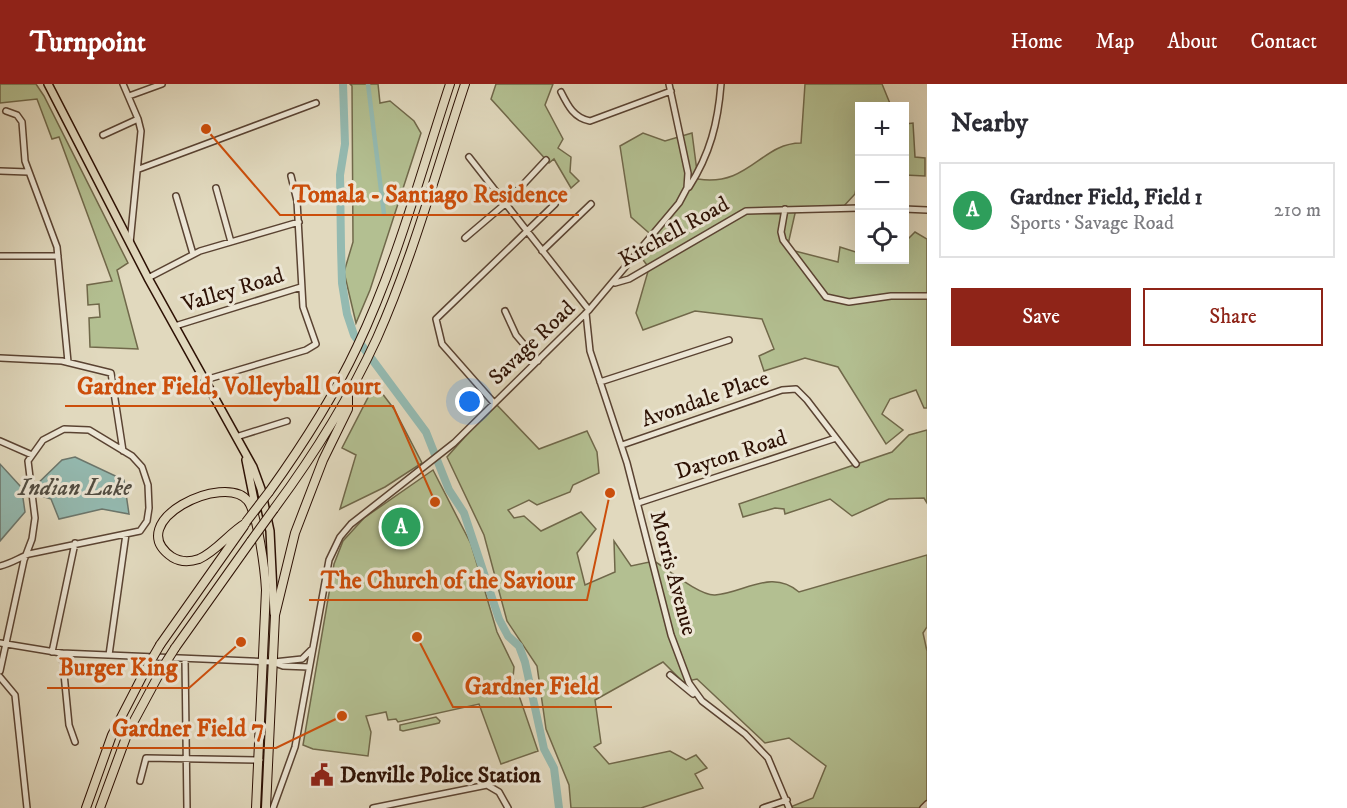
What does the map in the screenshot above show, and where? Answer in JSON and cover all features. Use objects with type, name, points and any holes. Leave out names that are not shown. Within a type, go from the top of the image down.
[{"type":"highway","points":[[86,808],[112,735],[145,670],[322,412],[355,351],[372,314],[450,84]]},
{"type":"highway","points":[[100,808],[128,732],[163,667],[307,462],[361,371],[402,275],[465,84]]},
{"type":"highway","points":[[256,808],[268,662],[275,615],[295,533],[323,460],[348,409],[348,395]]},
{"type":"highway","points":[[246,523],[215,549],[194,560],[175,558],[165,549],[160,538],[162,521],[173,508],[215,493],[237,493],[244,497],[251,508],[264,564],[268,662],[266,808]]},
{"type":"main road","points":[[48,84],[148,278],[236,437],[245,457],[263,540],[264,564]]},
{"type":"main road","points":[[245,457],[253,467],[261,489],[270,531],[275,615]]},
{"type":"street","points":[[123,84],[141,131],[130,243]]},
{"type":"street","points":[[129,96],[162,84]]},
{"type":"street","points":[[669,84],[688,167],[684,194]]},
{"type":"street","points":[[614,284],[684,194],[702,166],[711,145],[718,117],[722,84]]},
{"type":"street","points":[[561,92],[578,117],[590,121],[671,91]]},
{"type":"street","points":[[139,169],[316,103]]},
{"type":"street","points":[[6,111],[17,115],[22,122],[22,150],[58,256],[68,362]]},
{"type":"street","points":[[103,135],[138,119]]},
{"type":"street","points":[[469,157],[588,312]]},
{"type":"street","points":[[465,238],[505,204],[546,160]]},
{"type":"street","points":[[0,171],[28,172]]},
{"type":"street","points":[[205,380],[306,350],[316,344],[303,307],[299,222],[291,176]]},
{"type":"street","points":[[216,188],[231,242]]},
{"type":"street","points":[[176,195],[193,254]]},
{"type":"street","points":[[494,403],[447,351],[438,331],[436,319],[555,204]]},
{"type":"street","points":[[542,251],[591,204]]},
{"type":"street","name":"Kitchell Road","points":[[614,284],[629,279],[739,214],[753,210],[855,208]]},
{"type":"street","points":[[785,209],[781,232],[783,240],[826,297],[849,302],[891,296],[927,296]]},
{"type":"street","points":[[909,209],[927,210]]},
{"type":"street","points":[[148,278],[193,254],[299,222]]},
{"type":"street","points":[[0,255],[58,256]]},
{"type":"street","name":"Savage Road","points":[[273,808],[294,749],[329,560],[340,537],[363,513],[454,443],[614,284]]},
{"type":"street","name":"Valley Road","points":[[175,326],[301,287]]},
{"type":"street","points":[[505,311],[516,335],[538,360]]},
{"type":"street","name":"Morris Avenue","points":[[588,312],[590,351],[622,446],[671,635],[689,683],[702,701],[745,734],[763,752],[774,768],[789,808]]},
{"type":"street","points":[[600,382],[729,340]]},
{"type":"street","points":[[0,358],[68,362],[112,375],[123,451]]},
{"type":"street","name":"Avondale Place","points":[[622,446],[782,390],[796,389],[800,391],[836,438]]},
{"type":"street","points":[[236,437],[287,421]]},
{"type":"street","points":[[0,567],[26,555],[140,531],[147,521],[148,485],[142,467],[123,451],[89,430],[77,428],[64,429],[49,436],[32,455],[28,461],[34,529],[26,555],[3,644],[0,671]]},
{"type":"street","points":[[836,438],[856,464]]},
{"type":"street","name":"Dayton Road","points":[[638,503],[836,438]]},
{"type":"street","points":[[0,441],[32,455]]},
{"type":"street","points":[[109,655],[126,534]]},
{"type":"street","points":[[52,652],[75,543]]},
{"type":"street","points":[[3,644],[62,653],[268,662],[302,659],[312,649]]},
{"type":"street","points":[[62,653],[69,725],[75,742]]},
{"type":"street","points":[[185,659],[187,808]]},
{"type":"street","points":[[302,659],[309,667]]},
{"type":"street","points":[[268,662],[283,666],[309,667]]},
{"type":"street","points":[[670,675],[702,701]]},
{"type":"street","points":[[0,677],[15,695],[27,808]]},
{"type":"street","points":[[140,781],[146,758],[260,760]]},
{"type":"street","points":[[373,808],[485,785],[494,788],[508,808]]},
{"type":"street","points":[[763,808],[787,800]]},
{"type":"street","points":[[923,808],[927,804]]},
{"type":"green space","points":[[0,84],[36,84],[44,96],[128,263],[117,270],[138,349],[90,347],[89,318],[100,317],[99,304],[88,305],[87,285],[112,281],[59,137],[52,139],[37,99],[0,103]]},
{"type":"green space","points":[[350,84],[378,84],[380,103],[390,101],[414,121],[421,133],[370,290],[356,323],[344,272],[353,242],[352,86]]},
{"type":"green space","points":[[496,84],[553,84],[545,105],[563,139],[558,148],[571,157],[570,172],[579,181],[571,188],[554,159],[549,163],[491,99]]},
{"type":"green space","points":[[805,84],[882,84],[889,102],[855,102],[855,194],[842,208],[796,209],[787,249],[838,262],[840,247],[855,252],[855,264],[909,264],[909,238],[915,232],[927,239],[927,408],[924,408],[916,390],[890,399],[882,414],[903,430],[886,444],[838,367],[805,358],[764,371],[759,356],[774,349],[762,319],[695,311],[643,330],[636,313],[649,268],[641,257],[656,239],[631,217],[620,146],[643,133],[665,141],[692,133],[698,179],[715,180],[730,177],[742,171],[775,150],[801,143]]},
{"type":"green space","points":[[913,123],[915,157],[925,158],[925,176],[909,175],[909,124]]},
{"type":"green space","points":[[375,384],[394,409],[422,463],[385,487],[340,509],[356,455],[342,448]]},
{"type":"green space","points":[[495,403],[539,449],[587,431],[597,452],[599,473],[573,485],[570,492],[537,505],[529,500],[508,510],[514,518],[524,516],[541,531],[581,512],[596,529],[577,553],[585,585],[615,572],[614,541],[631,566],[654,561],[693,587],[715,595],[768,582],[789,585],[799,592],[927,555],[927,627],[923,633],[927,651],[927,808],[788,808],[813,798],[826,766],[789,738],[765,743],[697,679],[683,682],[663,662],[595,700],[601,743],[594,747],[609,764],[670,751],[686,760],[696,755],[707,768],[695,774],[703,788],[641,808],[571,808],[569,785],[546,729],[537,666],[507,621],[484,535],[447,457]]},
{"type":"green space","points":[[927,430],[927,503],[924,498],[889,499],[852,516],[830,499],[785,514],[784,509],[775,508],[743,517],[739,504],[892,452],[909,435]]},
{"type":"green space","points":[[433,470],[471,544],[497,632],[514,667],[513,678],[538,751],[501,764],[479,704],[398,722],[396,719],[388,720],[386,712],[366,716],[371,732],[368,756],[313,749],[303,745],[334,564],[343,541],[364,518]]},
{"type":"green space","points":[[436,717],[439,723],[400,730],[400,725]]},
{"type":"water","name":"Indian Lake","points":[[75,457],[124,480],[129,514],[102,509],[59,519],[51,499],[32,493],[26,494],[23,498],[25,512],[0,541],[0,464],[22,488],[31,490],[62,460]]},
{"type":"waterway","points":[[343,84],[345,144],[340,175],[341,247],[342,283],[347,314],[354,335],[426,432],[449,490],[464,513],[499,619],[508,636],[519,646],[525,662],[544,749],[554,768],[559,808]]},
{"type":"waterway","points":[[368,84],[384,214]]},
{"type":"place","name":"Tomala - Santiago Residence","points":[[206,129]]},
{"type":"place","name":"The Church of the Saviour","points":[[610,493]]},
{"type":"place","name":"Gardner Field, Volleyball Court","points":[[435,502]]},
{"type":"place","name":"Gardner Field, Field 1","points":[[401,527]]},
{"type":"place","name":"Gardner Field","points":[[417,637]]},
{"type":"place","name":"Burger King","points":[[241,642]]},
{"type":"place","name":"Gardner Field 7","points":[[342,716]]},
{"type":"place","name":"Denville Police Station","points":[[322,775]]}]
